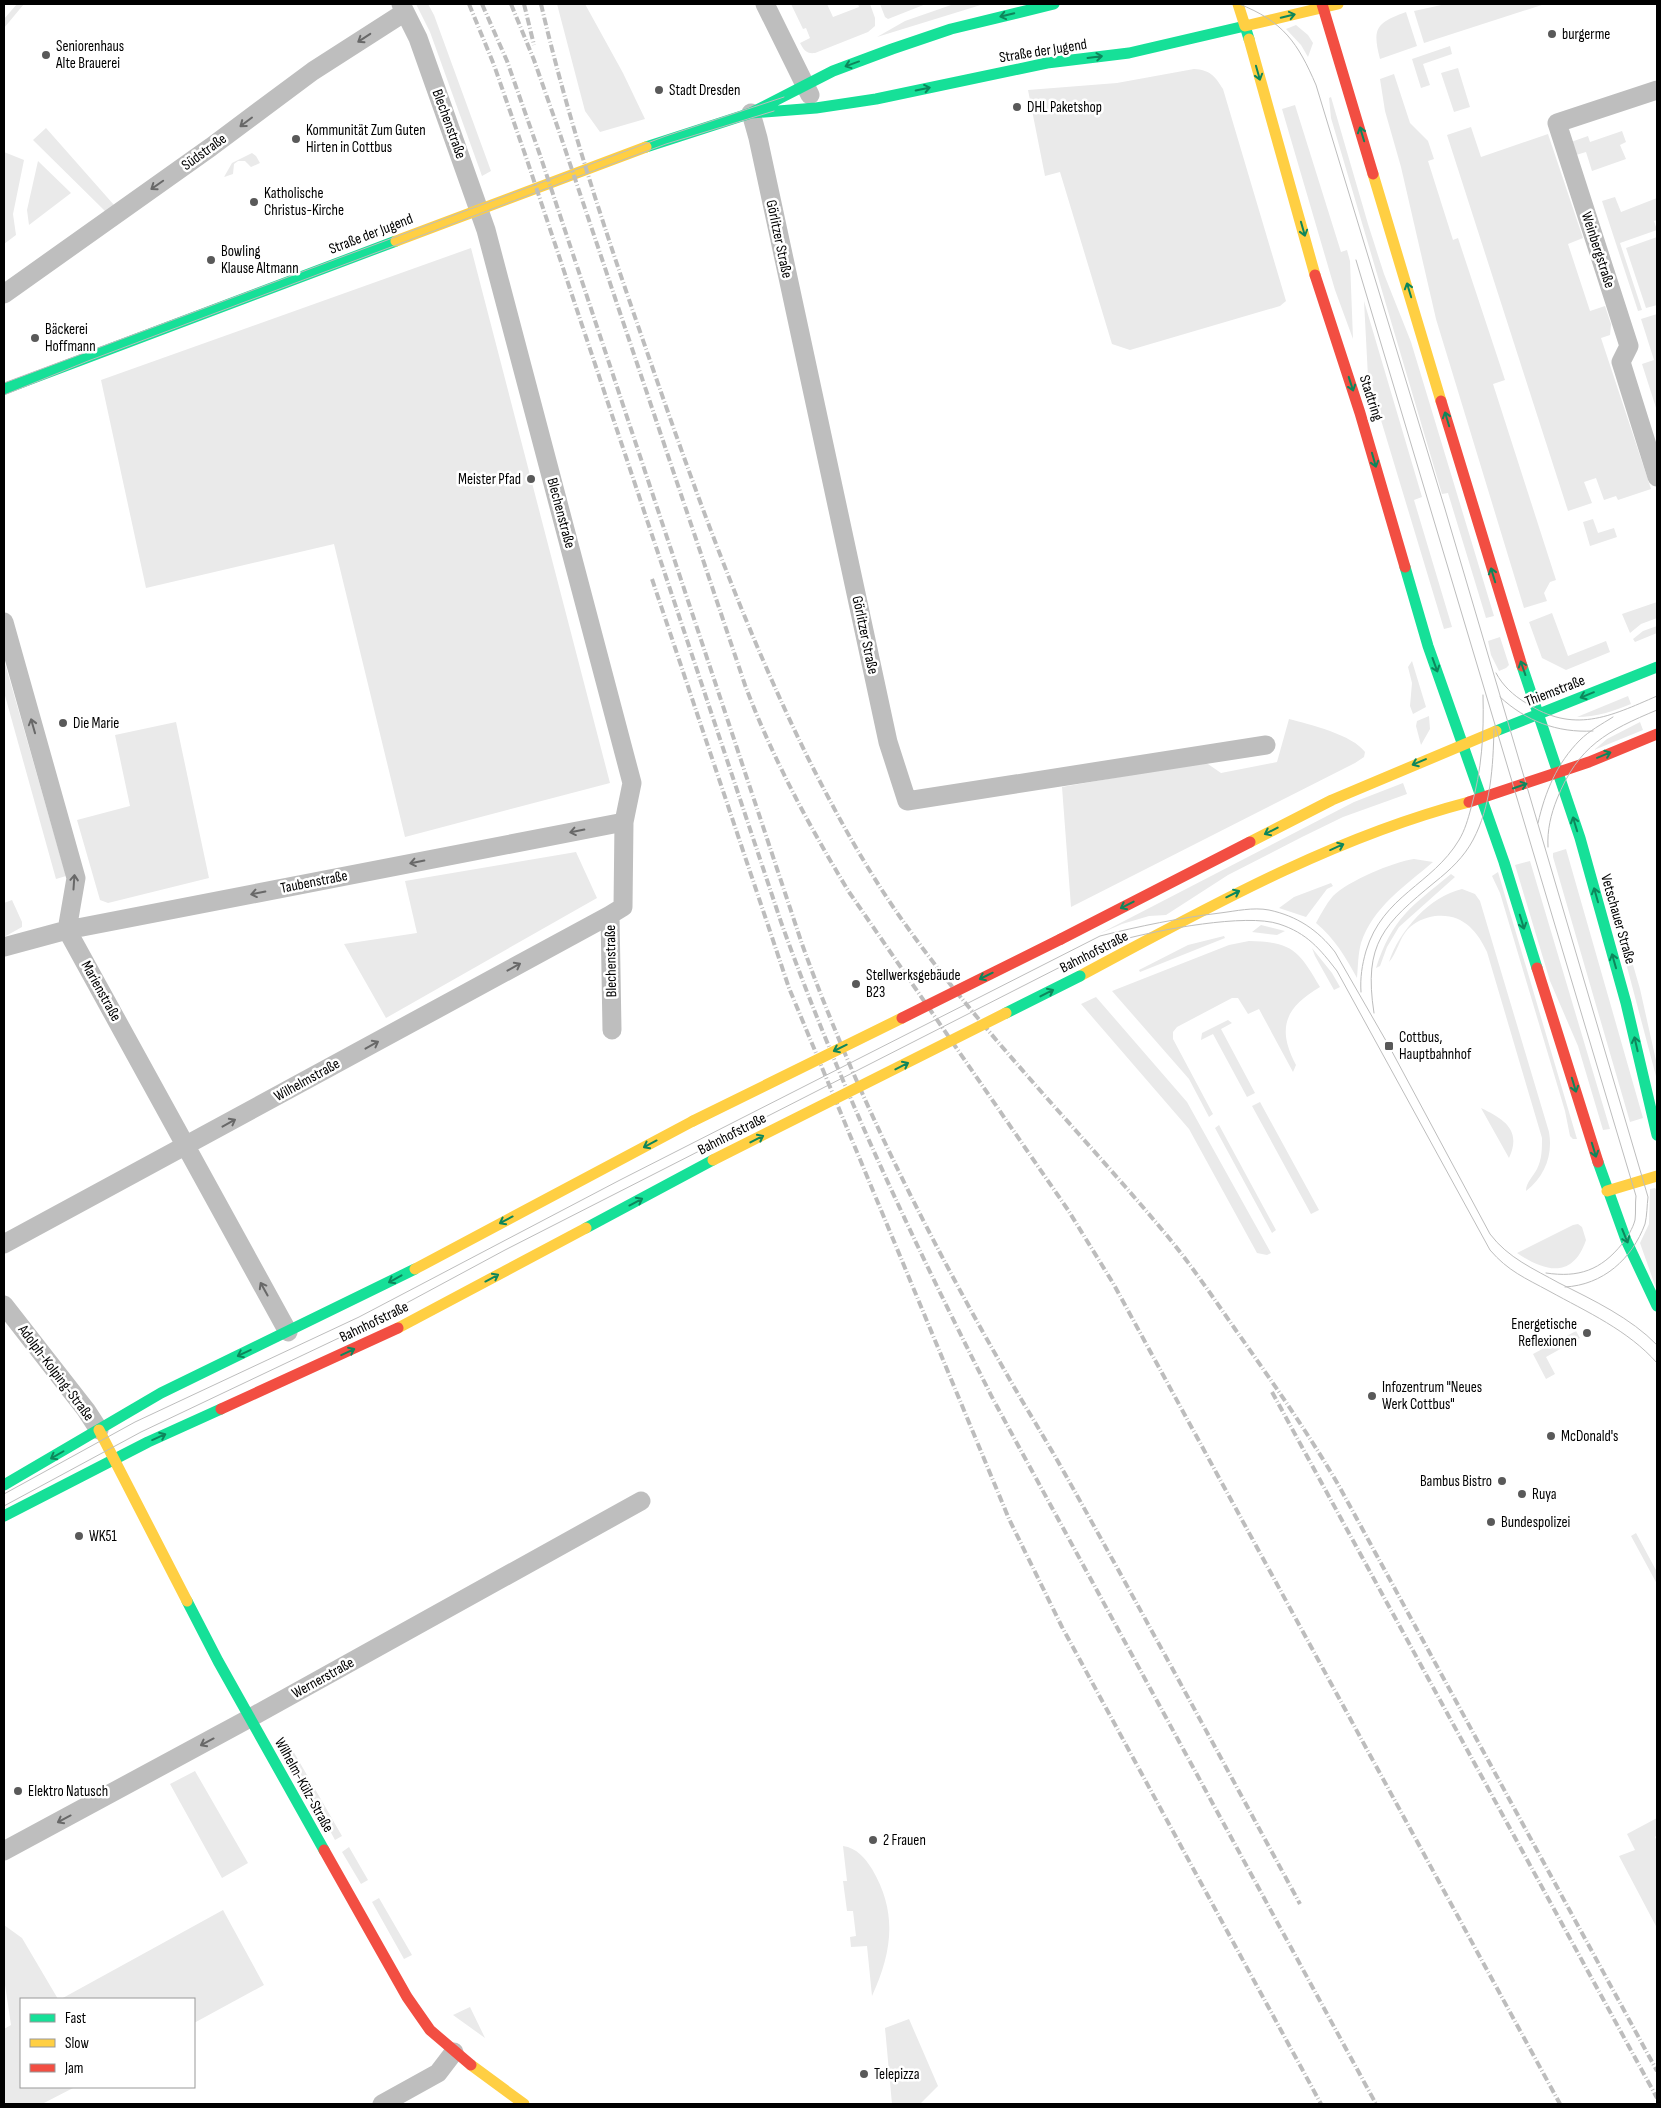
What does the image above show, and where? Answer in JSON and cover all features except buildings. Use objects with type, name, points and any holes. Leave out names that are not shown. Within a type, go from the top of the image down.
[{"type":"main road","name":"Straße der Jugend","points":[[4,390],[478,209],[616,158],[751,113],[833,71],[951,29],[1054,4]]},
{"type":"main road","name":"Stadtring","points":[[1238,4],[1323,302],[1360,413],[1428,646],[1482,799]]},
{"type":"main road","name":"Straße der Jugend","points":[[751,113],[816,108],[876,99],[1047,63],[1129,53],[1322,6],[1338,4]]},
{"type":"main road","points":[[1322,6],[1507,621],[1539,714]]},
{"type":"main road","name":"Thiemstraße","points":[[1464,744],[1657,667]]},
{"type":"main road","name":"Vetschauer Straße","points":[[1539,714],[1580,838],[1626,1003],[1657,1135]]},
{"type":"main road","points":[[1657,734],[1558,773],[1482,799],[1504,862],[1606,1191],[1626,1240],[1657,1306]]},
{"type":"main road","name":"Bahnhofstraße","points":[[4,1485],[103,1437],[161,1393],[381,1287],[693,1121],[1061,939],[1332,800],[1464,744]]},
{"type":"main road","name":"Bahnhofstraße","points":[[4,1516],[148,1442],[386,1334],[713,1160],[1080,976],[1206,908],[1342,845],[1420,815],[1482,799]]},
{"type":"main road","points":[[1606,1191],[1657,1176]]},
{"type":"main road","name":"Wilhelm-Külz-Straße","points":[[103,1437],[215,1654],[407,1997],[430,2030],[454,2052],[524,2104]]},
{"type":"street","points":[[765,4],[816,108]]},
{"type":"street","name":"Blechenstraße","points":[[403,8],[418,38],[490,247],[632,783],[624,822],[623,907],[610,915],[612,1030]]},
{"type":"street","name":"Südstraße","points":[[4,294],[403,8]]},
{"type":"street","name":"Weinbergstraße","points":[[1657,90],[1557,123],[1629,346],[1621,362],[1657,477]]},
{"type":"street","name":"Görlitzer Straße","points":[[751,113],[758,138],[888,742],[908,801],[1266,745]]},
{"type":"street","points":[[4,622],[76,878],[67,930]]},
{"type":"street","name":"Taubenstraße","points":[[4,947],[67,930],[624,822]]},
{"type":"street","name":"Wilhelmstraße","points":[[4,1244],[610,915]]},
{"type":"street","name":"Marienstraße","points":[[67,930],[288,1332]]},
{"type":"street","name":"Adolph-Kolping-Straße","points":[[4,1304],[86,1410],[103,1437]]},
{"type":"street","name":"Wernerstraße","points":[[4,1852],[250,1718],[640,1501]]},
{"type":"street","points":[[382,2104],[438,2073],[454,2052]]},
{"type":"shaded area","points":[[17,4],[24,4],[4,28],[4,19]]},
{"type":"shaded area","points":[[416,4],[428,4],[434,15],[491,171],[482,176],[430,32]]},
{"type":"shaded area","points":[[557,4],[585,4],[623,73],[645,119],[600,132],[585,111]]},
{"type":"shaded area","points":[[791,4],[827,4],[833,17],[859,7],[858,4],[870,4],[875,18],[875,26],[868,32],[815,53],[809,53],[804,50],[800,43],[810,38],[806,28],[803,29]]},
{"type":"shaded area","points":[[880,4],[926,4],[888,19],[885,17]]},
{"type":"shaded area","points":[[954,4],[984,4],[877,37],[905,21]]},
{"type":"shaded area","points":[[1446,4],[1545,4],[1424,43],[1414,11]]},
{"type":"shaded area","points":[[1406,12],[1417,46],[1380,59],[1376,40],[1379,28],[1388,20]]},
{"type":"shaded area","points":[[1296,25],[1308,35],[1313,43],[1308,57],[1301,45],[1286,29]]},
{"type":"shaded area","points":[[1450,46],[1452,54],[1423,64],[1430,85],[1421,88],[1412,59]]},
{"type":"shaded area","points":[[1458,68],[1470,107],[1454,112],[1441,73]]},
{"type":"shaded area","points":[[1194,69],[1212,74],[1223,89],[1286,301],[1280,306],[1130,350],[1112,344],[1060,172],[1045,176],[1028,90],[1117,83]]},
{"type":"shaded area","points":[[1394,74],[1410,123],[1428,141],[1434,159],[1428,161],[1453,240],[1458,238],[1505,380],[1493,384],[1556,580],[1550,582],[1544,593],[1547,601],[1524,608],[1436,319],[1401,167],[1385,111],[1380,79]]},
{"type":"shaded area","points":[[1331,97],[1384,274],[1411,342],[1494,616],[1486,618],[1448,493],[1442,494],[1331,118],[1329,98]]},
{"type":"shaded area","points":[[1295,105],[1341,252],[1347,250],[1350,261],[1353,339],[1335,290],[1282,109]]},
{"type":"shaded area","points":[[1471,127],[1481,157],[1548,134],[1583,238],[1568,244],[1590,311],[1605,306],[1611,324],[1610,335],[1601,338],[1651,489],[1618,500],[1616,496],[1604,500],[1596,478],[1584,482],[1592,503],[1568,511],[1447,135]]},
{"type":"shaded area","points":[[46,128],[114,205],[106,212],[33,140]]},
{"type":"shaded area","points":[[1622,131],[1626,142],[1620,145],[1626,159],[1592,171],[1586,152],[1576,155],[1571,142],[1588,136],[1590,142]]},
{"type":"shaded area","points":[[4,152],[24,160],[13,214],[16,235],[4,244]]},
{"type":"shaded area","points":[[252,153],[260,163],[251,167],[245,161],[238,161],[234,164],[233,174],[224,177],[232,163]]},
{"type":"shaded area","points":[[38,161],[71,193],[29,225],[27,210]]},
{"type":"shaded area","points":[[1615,197],[1621,212],[1657,198],[1657,220],[1654,221],[1657,230],[1620,243],[1642,310],[1638,311],[1602,201]]},
{"type":"shaded area","points":[[1657,237],[1657,305],[1646,308],[1626,248]]},
{"type":"shaded area","points":[[471,248],[610,783],[405,837],[334,544],[146,588],[101,380]]},
{"type":"shaded area","points":[[1364,301],[1422,497],[1414,500],[1452,627],[1444,629],[1368,377]]},
{"type":"shaded area","points":[[1657,314],[1657,411],[1642,364],[1654,360],[1641,319]]},
{"type":"shaded area","points":[[1593,519],[1598,533],[1614,528],[1617,537],[1590,546],[1583,522]]},
{"type":"shaded area","points":[[1657,602],[1657,618],[1641,624],[1630,633],[1622,614]]},
{"type":"shaded area","points":[[1552,613],[1568,656],[1606,641],[1610,652],[1566,670],[1542,658],[1529,622]]},
{"type":"shaded area","points":[[1657,626],[1657,633],[1635,642],[1633,639],[1643,631]]},
{"type":"shaded area","points":[[1500,637],[1509,665],[1499,671],[1491,655],[1488,641]]},
{"type":"shaded area","points":[[4,660],[66,876],[56,879],[4,692]]},
{"type":"shaded area","points":[[1412,661],[1426,707],[1413,714],[1410,706],[1412,683],[1408,667]]},
{"type":"shaded area","points":[[1628,696],[1631,704],[1605,713],[1577,717]]},
{"type":"shaded area","points":[[1429,716],[1430,729],[1421,745],[1416,726],[1417,721]]},
{"type":"shaded area","points":[[1289,719],[1330,731],[1351,740],[1365,752],[1364,757],[1071,907],[1062,787],[1205,762],[1221,773],[1277,762]]},
{"type":"shaded area","points":[[176,722],[209,878],[108,903],[100,900],[77,820],[130,806],[115,735]]},
{"type":"shaded area","points":[[1640,722],[1643,730],[1594,750],[1607,739]]},
{"type":"shaded area","points":[[1403,783],[1407,794],[1343,817],[1302,837],[1228,875],[1166,915],[1149,916],[1122,924],[1099,934],[1354,802]]},
{"type":"shaded area","points":[[1566,849],[1643,1118],[1630,1122],[1553,857],[1553,853]]},
{"type":"shaded area","points":[[576,852],[597,898],[386,1018],[344,944],[417,933],[405,881]]},
{"type":"shaded area","points":[[1414,859],[1433,862],[1391,898],[1373,919],[1361,943],[1357,978],[1339,948],[1316,923],[1333,896],[1349,884],[1371,873]]},
{"type":"shaded area","points":[[1530,861],[1610,1129],[1603,1130],[1578,1046],[1550,981],[1515,865]]},
{"type":"shaded area","points":[[1498,872],[1577,1139],[1573,1139],[1570,1136],[1565,1111],[1500,893],[1492,876]]},
{"type":"shaded area","points":[[1451,874],[1455,877],[1399,927],[1387,947],[1380,966],[1376,968],[1382,951],[1396,925],[1414,905]]},
{"type":"shaded area","points":[[1331,883],[1333,886],[1327,889],[1306,917],[1279,908],[1294,897]]},
{"type":"shaded area","points":[[1462,889],[1475,894],[1480,901],[1549,1132],[1550,1149],[1543,1172],[1526,1191],[1527,1185],[1540,1161],[1542,1138],[1483,944],[1473,930],[1461,920],[1453,917],[1435,916],[1420,920],[1408,929],[1389,962],[1400,938],[1417,916],[1438,899]]},
{"type":"shaded area","points":[[12,900],[22,922],[22,927],[4,937],[4,903]]},
{"type":"shaded area","points":[[1618,913],[1640,989],[1657,1065],[1657,1080],[1613,914]]},
{"type":"shaded area","points":[[1261,925],[1285,931],[1277,935],[1252,932]]},
{"type":"shaded area","points":[[1224,936],[1225,938],[1140,972],[1139,970],[1188,945]]},
{"type":"shaded area","points":[[1249,941],[1276,944],[1293,951],[1306,965],[1320,987],[1298,1003],[1287,1020],[1287,1041],[1296,1065],[1293,1072],[1259,1009],[1248,1014],[1238,998],[1232,998],[1177,1027],[1173,1032],[1173,1039],[1213,1114],[1209,1117],[1189,1079],[1112,991],[1229,945]]},
{"type":"shaded area","points":[[1312,948],[1332,973],[1340,987],[1334,990]]},
{"type":"shaded area","points":[[1096,997],[1187,1102],[1271,1253],[1267,1255],[1257,1253],[1189,1129],[1081,1004]]},
{"type":"shaded area","points":[[1228,1020],[1232,1023],[1221,1029],[1255,1093],[1247,1097],[1213,1034],[1201,1040],[1202,1033]]},
{"type":"shaded area","points":[[1260,1102],[1319,1210],[1311,1214],[1252,1106]]},
{"type":"shaded area","points":[[1481,1108],[1503,1121],[1509,1127],[1513,1140],[1509,1158]]},
{"type":"shaded area","points":[[1219,1125],[1276,1230],[1272,1233],[1215,1128]]},
{"type":"shaded area","points":[[1655,1188],[1657,1191],[1657,1291],[1640,1243],[1649,1224],[1650,1189]]},
{"type":"shaded area","points":[[1578,1224],[1582,1227],[1586,1240],[1574,1261],[1566,1266],[1548,1268],[1517,1253],[1573,1225]]},
{"type":"shaded area","points":[[1576,1331],[1580,1338],[1546,1357],[1555,1374],[1546,1379],[1533,1354]]},
{"type":"shaded area","points":[[1636,1533],[1657,1572],[1657,1584],[1631,1536]]},
{"type":"shaded area","points":[[292,1749],[342,1836],[335,1840],[288,1753]]},
{"type":"shaded area","points":[[195,1771],[248,1863],[222,1878],[170,1784]]},
{"type":"shaded area","points":[[1657,1818],[1657,1835],[1655,1837],[1657,1841],[1657,1928],[1619,1856],[1635,1850],[1627,1834]]},
{"type":"shaded area","points":[[843,1846],[856,1851],[866,1861],[880,1885],[886,1901],[889,1917],[888,1948],[879,1980],[872,1996],[867,1946],[851,1947],[850,1937],[856,1936],[853,1911],[847,1911],[843,1881],[847,1881]]},
{"type":"shaded area","points":[[349,1847],[368,1880],[361,1884],[342,1852]]},
{"type":"shaded area","points":[[379,1898],[412,1955],[404,1959],[372,1902]]},
{"type":"shaded area","points":[[223,1910],[264,1985],[195,2022],[195,1998],[63,1998]]},
{"type":"shaded area","points":[[4,1925],[22,1938],[57,1998],[20,1998],[20,2088],[73,2088],[42,2104],[4,2104],[4,2029],[11,2025],[4,1978]]},
{"type":"shaded area","points":[[470,2007],[485,2038],[453,2015]]},
{"type":"shaded area","points":[[909,2019],[938,2086],[920,2104],[892,2104],[885,2028]]},
{"type":"tram line","points":[[1239,4],[1267,18],[1287,35],[1303,57],[1316,85],[1445,509],[1648,1197],[1645,1224],[1639,1237],[1624,1259],[1604,1275],[1592,1281],[1565,1287]]},
{"type":"tram line","points":[[4,383],[666,136],[784,97]]},
{"type":"tram line","points":[[4,395],[88,361],[666,144],[774,111]]},
{"type":"tram line","points":[[1356,260],[1636,1196],[1635,1220],[1631,1230],[1622,1244],[1606,1260],[1597,1266],[1579,1273],[1546,1273]]},
{"type":"tram line","points":[[1496,673],[1505,686],[1521,700],[1543,712],[1560,718],[1576,720],[1607,716],[1657,696]]},
{"type":"tram line","points":[[1361,992],[1361,977],[1366,951],[1374,932],[1384,916],[1448,855],[1465,828],[1475,794],[1480,766],[1483,738],[1483,695]]},
{"type":"tram line","points":[[1500,697],[1520,713],[1543,724],[1567,730],[1593,731]]},
{"type":"tram line","points":[[1548,847],[1549,828],[1553,810],[1565,781],[1574,766],[1596,742],[1609,733],[1657,710]]},
{"type":"tram line","points":[[1538,823],[1548,789],[1565,758],[1584,737],[1613,717]]},
{"type":"tram line","points":[[1374,1013],[1371,989],[1372,969],[1375,952],[1381,937],[1402,910],[1461,858],[1479,827],[1490,786],[1494,729]]},
{"type":"tram line","points":[[4,1494],[135,1422],[359,1317],[620,1180],[1100,936],[1175,920],[1244,910],[1269,910],[1298,920],[1321,937],[1335,952],[1389,1046],[1490,1234],[1497,1242],[1531,1268],[1624,1318],[1657,1345]]},
{"type":"tram line","points":[[4,1506],[141,1432],[362,1327],[505,1250],[1072,961],[1125,939],[1180,927],[1246,920],[1279,924],[1297,932],[1319,949],[1337,971],[1490,1250],[1517,1274],[1620,1331],[1646,1351],[1657,1363]]},
{"type":"railway","points":[[469,4],[494,65],[527,160],[781,922],[853,1105],[907,1224],[994,1401],[1376,2104]]},
{"type":"railway","points":[[482,4],[507,61],[540,155],[802,944],[848,1062],[901,1177],[959,1289],[1095,1528],[1300,1904]]},
{"type":"railway","points":[[511,4],[534,60],[560,134],[745,685],[792,791],[849,892],[1068,1210],[1113,1283],[1560,2104]]},
{"type":"railway","points":[[524,4],[534,45]]},
{"type":"railway","points":[[541,4],[578,143],[607,235],[688,469],[724,566],[763,661],[806,754],[840,819],[891,904],[935,965],[999,1043],[1174,1244],[1302,1426],[1339,1486],[1657,2071]]},
{"type":"railway","points":[[652,579],[789,988],[1009,1519],[1062,1627],[1321,2104]]},
{"type":"railway","points":[[1272,1392],[1657,2098]]},
{"type":"traffic: fast","points":[[646,147],[751,113],[833,71],[892,49],[951,29],[1054,4]]},
{"type":"traffic: fast","points":[[751,113],[816,108],[876,99],[1047,63],[1129,53],[1245,26],[1249,39]]},
{"type":"traffic: fast","points":[[4,389],[396,241]]},
{"type":"traffic: fast","points":[[1405,567],[1428,646],[1504,862],[1537,968]]},
{"type":"traffic: fast","points":[[1522,666],[1580,838],[1626,1003],[1657,1135]]},
{"type":"traffic: fast","points":[[1496,731],[1657,667]]},
{"type":"traffic: fast","points":[[1006,1013],[1080,976]]},
{"type":"traffic: fast","points":[[586,1228],[713,1160]]},
{"type":"traffic: fast","points":[[1598,1162],[1626,1240],[1657,1306]]},
{"type":"traffic: fast","points":[[4,1485],[161,1393],[415,1269]]},
{"type":"traffic: fast","points":[[4,1516],[148,1442],[221,1409]]},
{"type":"traffic: fast","points":[[187,1601],[218,1661],[324,1850]]},
{"type":"traffic: slow","points":[[1238,4],[1245,26],[1338,4]]},
{"type":"traffic: slow","points":[[1249,39],[1315,275]]},
{"type":"traffic: slow","points":[[396,241],[646,147]]},
{"type":"traffic: slow","points":[[1373,174],[1441,401]]},
{"type":"traffic: slow","points":[[1250,842],[1332,800],[1496,731]]},
{"type":"traffic: slow","points":[[1080,976],[1222,901],[1318,855],[1418,817],[1469,802]]},
{"type":"traffic: slow","points":[[713,1160],[1006,1013]]},
{"type":"traffic: slow","points":[[693,1121],[902,1018]]},
{"type":"traffic: slow","points":[[415,1269],[693,1121]]},
{"type":"traffic: slow","points":[[1607,1191],[1657,1176]]},
{"type":"traffic: slow","points":[[398,1328],[586,1228]]},
{"type":"traffic: slow","points":[[99,1430],[187,1601]]},
{"type":"traffic: slow","points":[[471,2065],[524,2104]]},
{"type":"traffic: jam","points":[[1322,4],[1373,174]]},
{"type":"traffic: jam","points":[[1315,275],[1360,413],[1405,567]]},
{"type":"traffic: jam","points":[[1441,401],[1522,666]]},
{"type":"traffic: jam","points":[[1469,802],[1589,762],[1657,734]]},
{"type":"traffic: jam","points":[[1061,939],[1250,842]]},
{"type":"traffic: jam","points":[[902,1018],[1061,939]]},
{"type":"traffic: jam","points":[[1537,968],[1598,1162]]},
{"type":"traffic: jam","points":[[221,1409],[398,1328]]},
{"type":"traffic: jam","points":[[324,1850],[407,1997],[430,2030],[471,2065]]},
{"type":"place","name":"burgerme","points":[[1552,34]]},
{"type":"place","name":"Seniorenhaus Alte Brauerei","points":[[46,55]]},
{"type":"place","name":"Stadt Dresden","points":[[659,90]]},
{"type":"place","name":"DHL Paketshop","points":[[1017,107]]},
{"type":"place","name":"Kommunität Zum Guten Hirten in Cottbus","points":[[296,139]]},
{"type":"place","name":"Katholische Christus-Kirche","points":[[254,202]]},
{"type":"place","name":"Bowling Klause Altmann","points":[[211,260]]},
{"type":"place","name":"Bäckerei Hoffmann","points":[[35,338]]},
{"type":"place","name":"Meister Pfad","points":[[531,479]]},
{"type":"place","name":"Die Marie","points":[[63,723]]},
{"type":"place","name":"Stellwerksgebäude B23","points":[[856,984]]},
{"type":"place","name":"Cottbus, Hauptbahnhof","points":[[1389,1046]]},
{"type":"place","name":"Energetische Reflexionen","points":[[1587,1333]]},
{"type":"place","name":"Infozentrum \"Neues Werk Cottbus\"","points":[[1372,1396]]},
{"type":"place","name":"McDonald's","points":[[1551,1436]]},
{"type":"place","name":"Bambus Bistro","points":[[1502,1481]]},
{"type":"place","name":"Ruya","points":[[1522,1494]]},
{"type":"place","name":"Bundespolizei","points":[[1491,1522]]},
{"type":"place","name":"WK51","points":[[79,1536]]},
{"type":"place","name":"Elektro Natusch","points":[[18,1791]]},
{"type":"place","name":"2 Frauen","points":[[873,1840]]},
{"type":"place","name":"Telepizza","points":[[864,2074]]}]
